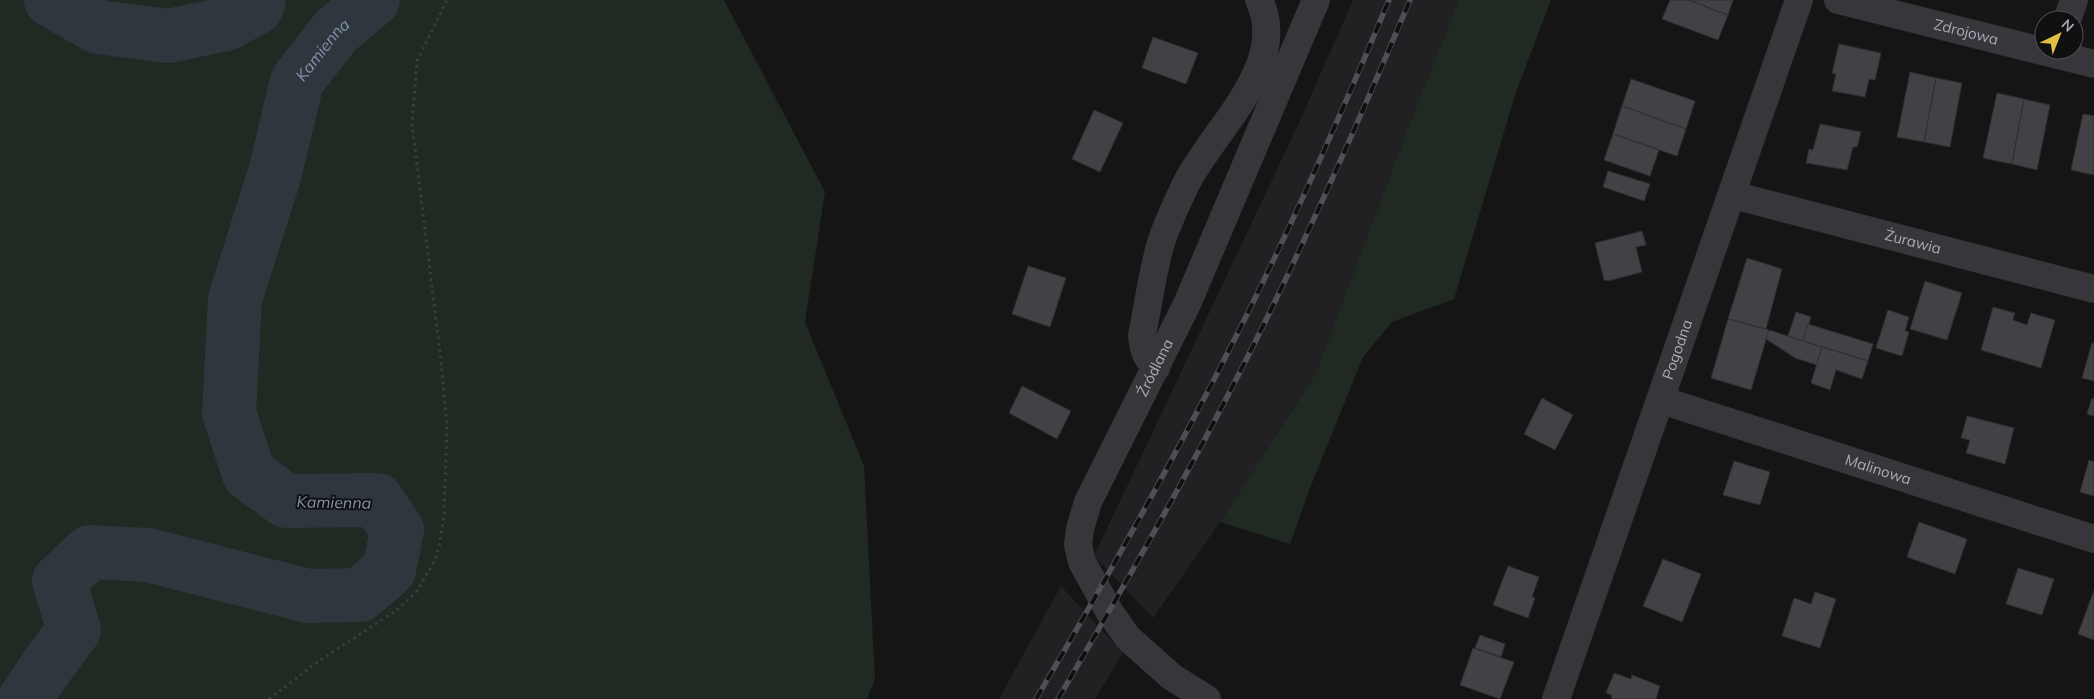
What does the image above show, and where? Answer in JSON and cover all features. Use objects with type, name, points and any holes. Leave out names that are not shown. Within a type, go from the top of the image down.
[{"type":"street","points":[[1156,368],[1146,358],[1143,350],[1142,335],[1161,245],[1186,185],[1203,155],[1243,99],[1252,81],[1265,47],[1265,18],[1259,0]]},
{"type":"street","name":"Źródlana","points":[[1207,699],[1172,677],[1128,638],[1109,611],[1082,562],[1078,546],[1080,529],[1088,502],[1187,304],[1316,0]]},
{"type":"street","name":"Pogodna","points":[[1556,699],[1800,0]]},
{"type":"street","name":"Zdrojowa","points":[[1838,0],[2034,47]]},
{"type":"street","points":[[1266,28],[1299,43]]},
{"type":"street","name":"Zdrojowa","points":[[2081,60],[2094,64]]},
{"type":"street","name":"Żurawia","points":[[1733,195],[2094,289]]},
{"type":"street","name":"Malinowa","points":[[1661,400],[2094,539]]},
{"type":"path","points":[[269,699],[319,660],[397,610],[417,591],[435,560],[439,547],[444,516],[447,425],[412,124],[417,61],[447,0]]},
{"type":"shaded area","points":[[0,0],[724,0],[825,192],[805,322],[864,466],[875,679],[867,699],[0,699]]},
{"type":"shaded area","points":[[1353,0],[1459,0],[1412,117],[1315,375],[1220,522],[1153,618],[1094,556],[1298,125]]},
{"type":"shaded area","points":[[1459,0],[1551,0],[1516,92],[1454,299],[1392,322],[1363,357],[1308,493],[1290,544],[1220,522],[1315,375],[1412,117]]},
{"type":"shaded area","points":[[1061,586],[1123,653],[1095,699],[999,699]]},
{"type":"building","points":[[1670,0],[1689,0],[1728,15],[1718,40],[1662,19]]},
{"type":"building","points":[[1689,0],[1733,0],[1728,15]]},
{"type":"building","points":[[1153,37],[1198,53],[1186,84],[1142,68]]},
{"type":"building","points":[[1839,44],[1881,53],[1875,80],[1869,79],[1865,97],[1832,91],[1836,74],[1832,73]]},
{"type":"building","points":[[1910,72],[1936,78],[1924,142],[1897,137]]},
{"type":"building","points":[[1936,78],[1962,83],[1950,147],[1924,142]]},
{"type":"building","points":[[1631,79],[1695,101],[1686,129],[1622,106]]},
{"type":"building","points":[[1997,93],[2024,99],[2012,164],[1983,158]]},
{"type":"building","points":[[2024,99],[2050,105],[2037,170],[2012,164]]},
{"type":"building","points":[[1622,106],[1686,129],[1677,156],[1613,134]]},
{"type":"building","points":[[1094,110],[1123,123],[1100,172],[1072,159]]},
{"type":"building","points":[[2083,114],[2094,116],[2094,175],[2071,170]]},
{"type":"building","points":[[1820,124],[1861,132],[1857,147],[1853,147],[1847,170],[1806,163],[1809,149],[1813,150]]},
{"type":"building","points":[[1613,134],[1659,150],[1650,176],[1604,160]]},
{"type":"building","points":[[1608,171],[1650,184],[1644,201],[1603,187]]},
{"type":"building","points":[[1642,231],[1646,245],[1636,247],[1642,272],[1608,281],[1604,280],[1595,243]]},
{"type":"building","points":[[1747,258],[1782,269],[1766,329],[1728,319]]},
{"type":"building","points":[[1028,266],[1066,278],[1050,327],[1012,314]]},
{"type":"building","points":[[1925,281],[1962,293],[1947,340],[1910,329]]},
{"type":"building","points":[[1993,307],[2015,313],[2013,320],[2027,325],[2031,313],[2055,320],[2041,368],[1981,350]]},
{"type":"building","points":[[1888,310],[1909,317],[1905,331],[1909,332],[1902,356],[1876,348]]},
{"type":"building","points":[[1796,312],[1811,317],[1803,341],[1788,336]]},
{"type":"building","points":[[1728,319],[1769,330],[1751,390],[1711,378]]},
{"type":"building","points":[[1808,324],[1873,344],[1868,361],[1803,341]]},
{"type":"building","points":[[1769,330],[1822,347],[1817,365],[1795,358],[1766,339]]},
{"type":"building","points":[[2092,343],[2094,343],[2094,381],[2082,378]]},
{"type":"building","points":[[1822,347],[1868,361],[1862,379],[1836,370],[1830,390],[1811,383]]},
{"type":"building","points":[[1022,386],[1071,411],[1057,439],[1009,413]]},
{"type":"building","points":[[1542,398],[1573,415],[1555,450],[1524,434]]},
{"type":"building","points":[[2092,398],[2094,399],[2094,416],[2087,414]]},
{"type":"building","points":[[1967,416],[2014,428],[2005,464],[1966,453],[1970,440],[1961,438]]},
{"type":"building","points":[[2089,460],[2094,462],[2094,496],[2080,492]]},
{"type":"building","points":[[1734,461],[1770,472],[1760,505],[1723,495]]},
{"type":"building","points":[[1919,522],[1967,539],[1955,574],[1907,557]]},
{"type":"building","points":[[1663,559],[1701,574],[1682,622],[1643,606]]},
{"type":"building","points":[[1508,566],[1539,577],[1532,597],[1535,598],[1528,618],[1493,605]]},
{"type":"building","points":[[2018,568],[2054,579],[2042,615],[2006,604]]},
{"type":"building","points":[[2094,590],[2094,640],[2078,634]]},
{"type":"building","points":[[1815,592],[1836,599],[1820,648],[1782,636],[1794,598],[1811,604]]},
{"type":"building","points":[[1480,635],[1505,644],[1501,657],[1475,648]]},
{"type":"building","points":[[1473,648],[1514,662],[1500,699],[1460,685]]},
{"type":"building","points":[[1614,673],[1631,679],[1632,675],[1660,686],[1656,699],[1611,699],[1612,695],[1606,693]]},
{"type":"waterway","name":"Kamienna","points":[[51,0],[98,27],[168,36],[226,24],[256,8],[259,0]]},
{"type":"waterway","name":"Kamienna","points":[[25,699],[74,630],[59,581],[90,552],[148,555],[308,596],[360,595],[389,570],[397,530],[377,500],[286,501],[249,474],[229,413],[235,299],[275,173],[297,81],[336,31],[373,0]]},
{"type":"railway","points":[[1036,699],[1153,494],[1236,337],[1311,179],[1389,0]]},
{"type":"railway","points":[[1058,699],[1173,498],[1228,395],[1331,183],[1410,0]]}]
